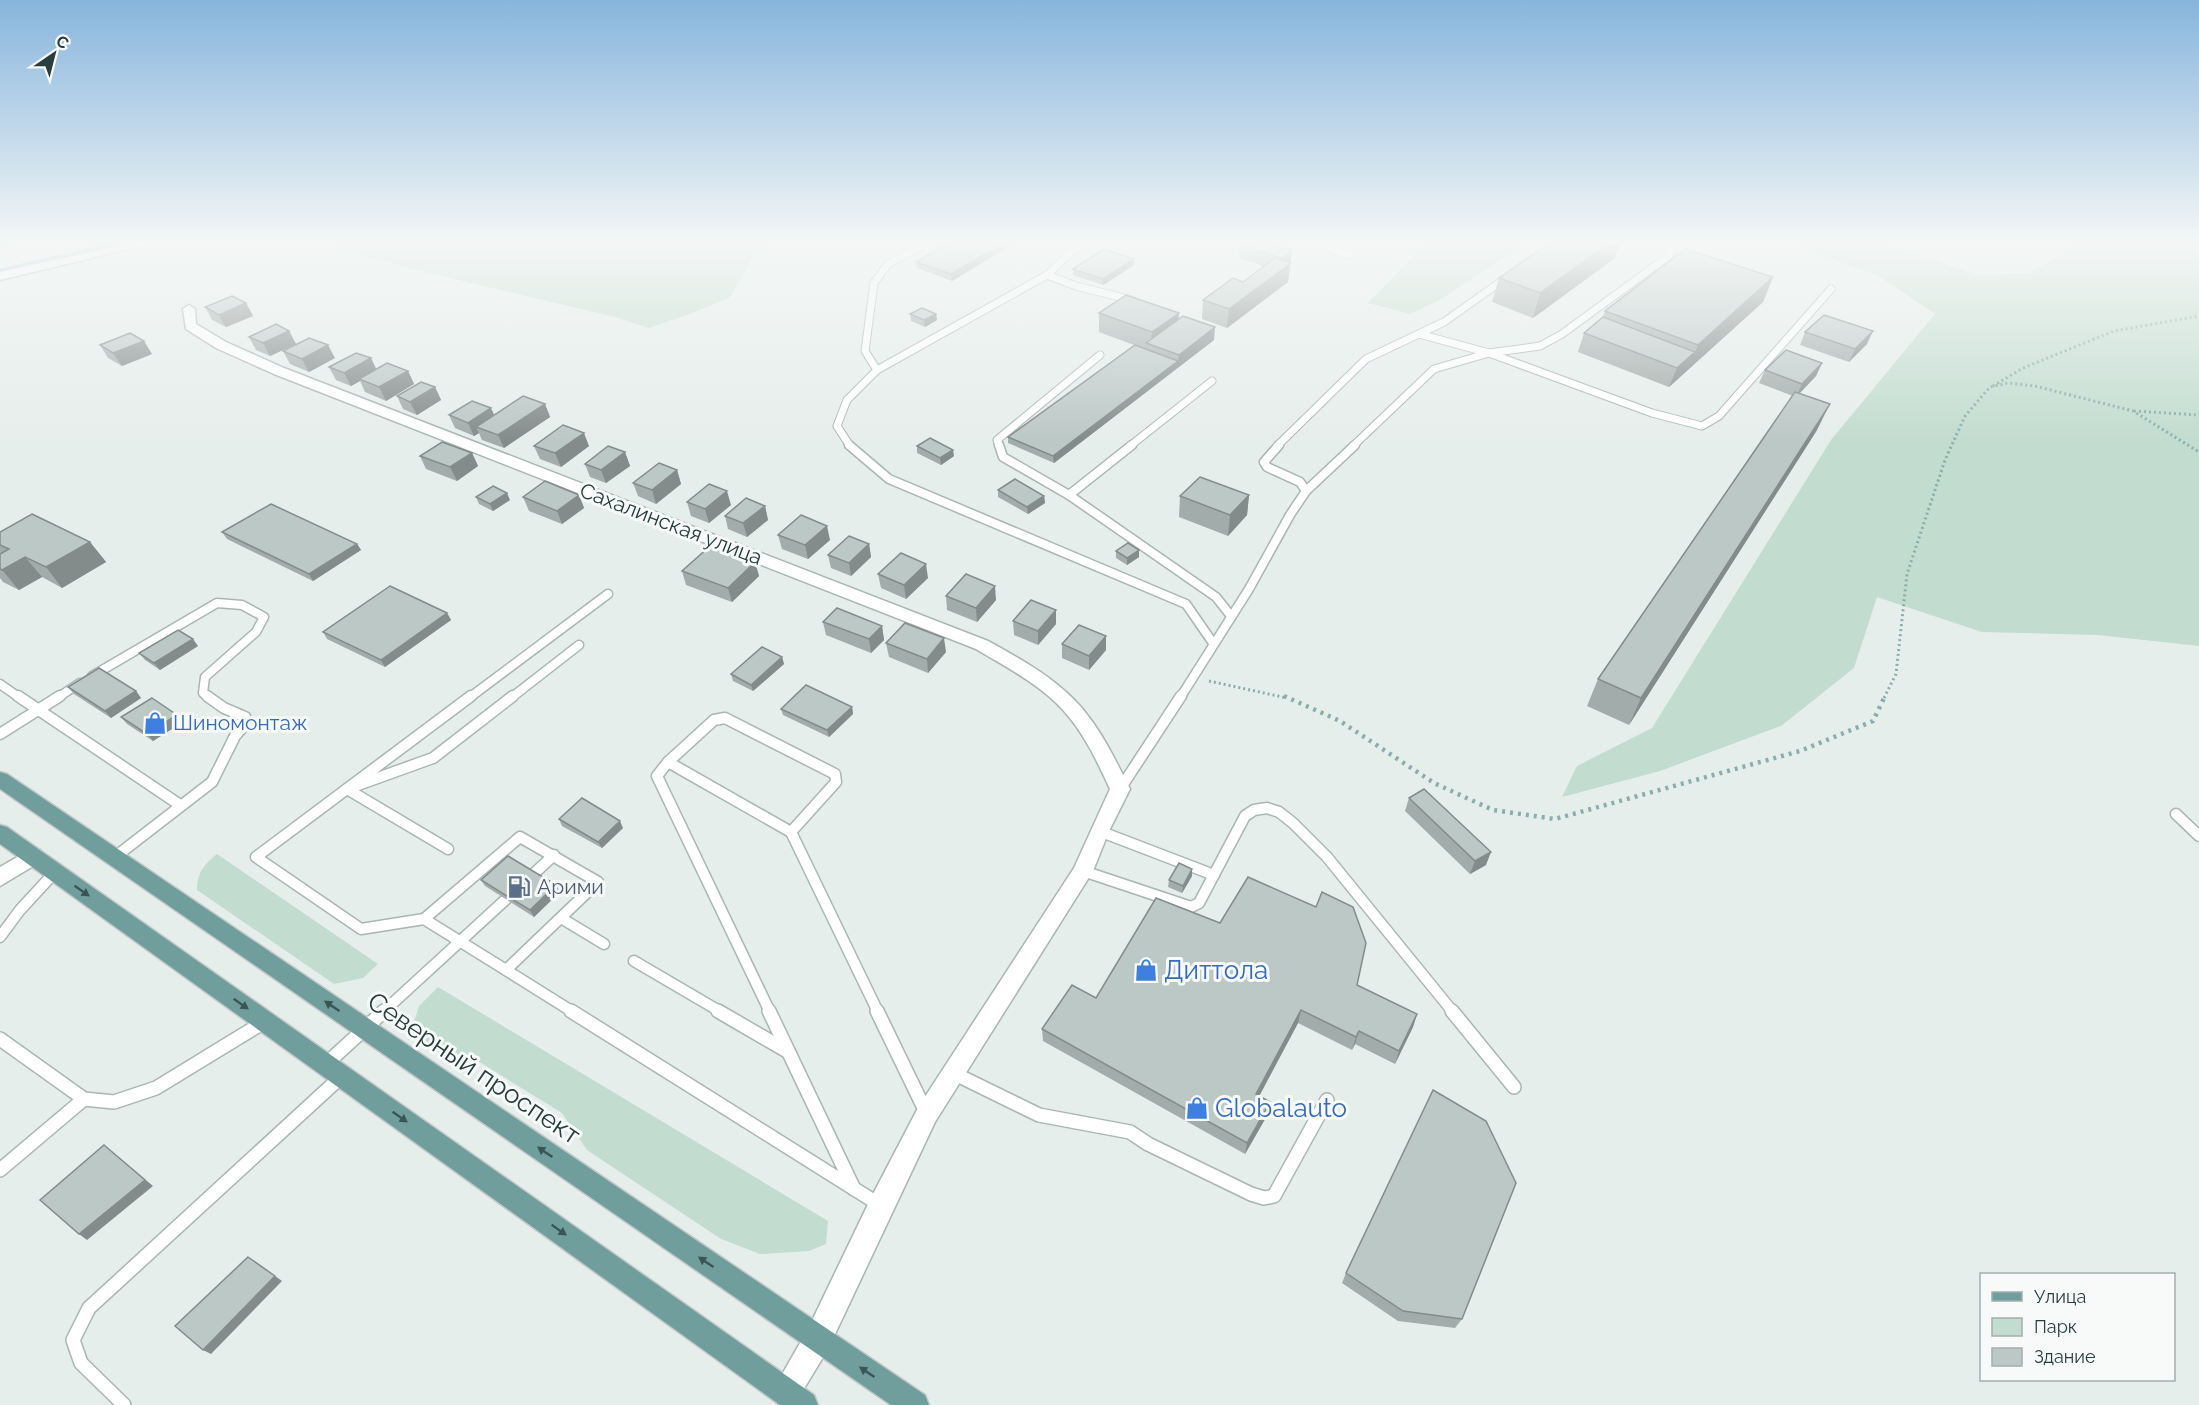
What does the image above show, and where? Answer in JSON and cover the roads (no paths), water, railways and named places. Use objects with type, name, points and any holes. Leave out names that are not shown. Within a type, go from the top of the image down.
[{"type":"main road","name":"Северный проспект","points":[[0,779],[915,1405]]},
{"type":"main road","points":[[0,833],[795,1398]]},
{"type":"street","name":"Сахалинская улица","points":[[189,310],[190,326],[221,345],[279,371],[982,645],[1026,670],[1069,704],[1102,753],[1120,789]]},
{"type":"street","points":[[795,1398],[818,1339],[927,1114],[1083,871],[1099,831],[1120,789]]},
{"type":"street","points":[[0,878],[33,856]]},
{"type":"lane","points":[[870,310],[865,351],[877,370]]},
{"type":"lane","points":[[985,310],[877,370],[847,400],[837,426],[853,450],[889,479],[1186,604],[1214,643]]},
{"type":"lane","points":[[1306,491],[1300,482],[1267,467],[1264,462],[1266,457],[1366,359],[1444,322],[1462,310]]},
{"type":"lane","points":[[1120,789],[1194,678],[1250,588],[1286,518],[1306,491],[1434,369],[1489,354],[1540,346],[1562,334],[1595,310]]},
{"type":"lane","points":[[1419,334],[1489,354],[1652,413],[1702,426],[1719,416],[1813,310]]},
{"type":"lane","points":[[1100,355],[997,440],[1003,457],[1069,495],[1215,597],[1231,616]]},
{"type":"lane","points":[[1069,495],[1212,381]]},
{"type":"lane","points":[[506,970],[598,882],[520,837],[424,919],[361,930],[256,857],[608,594]]},
{"type":"lane","points":[[0,734],[71,688],[217,603],[233,601],[250,607],[264,617],[256,632],[205,676],[203,693],[224,708],[245,717],[243,727],[235,736],[212,782],[115,857]]},
{"type":"lane","points":[[347,789],[433,758],[579,645]]},
{"type":"lane","points":[[0,684],[180,805]]},
{"type":"lane","points":[[791,832],[836,782],[837,777],[725,718],[714,720],[668,762],[657,776],[854,1189]]},
{"type":"lane","points":[[668,762],[791,832],[927,1114]]},
{"type":"lane","points":[[347,789],[448,849]]},
{"type":"lane","points":[[1083,871],[1191,907],[1199,903],[1245,816],[1254,810],[1267,808],[1279,812],[1327,857],[1514,1087]]},
{"type":"lane","points":[[2176,814],[2199,836]]},
{"type":"lane","points":[[1099,831],[1214,875]]},
{"type":"lane","points":[[124,1405],[81,1363],[73,1340],[89,1308],[334,1070],[364,1028],[554,855]]},
{"type":"lane","points":[[0,937],[20,910],[55,872]]},
{"type":"lane","points":[[561,918],[604,944]]},
{"type":"lane","points":[[424,919],[881,1205]]},
{"type":"lane","points":[[634,961],[788,1052]]},
{"type":"lane","points":[[0,1039],[84,1099],[114,1102],[156,1088],[265,1022]]},
{"type":"lane","points":[[953,1073],[1040,1115],[1130,1132],[1209,1174],[1264,1198],[1274,1196],[1327,1100]]},
{"type":"lane","points":[[0,1170],[84,1099]]},
{"type":"place","name":"Шиномонтаж","points":[[155,723]]},
{"type":"place","name":"Арими","points":[[519,887]]},
{"type":"place","name":"Диттола","points":[[1146,970]]},
{"type":"place","name":"Globalauto","points":[[1197,1108]]}]
